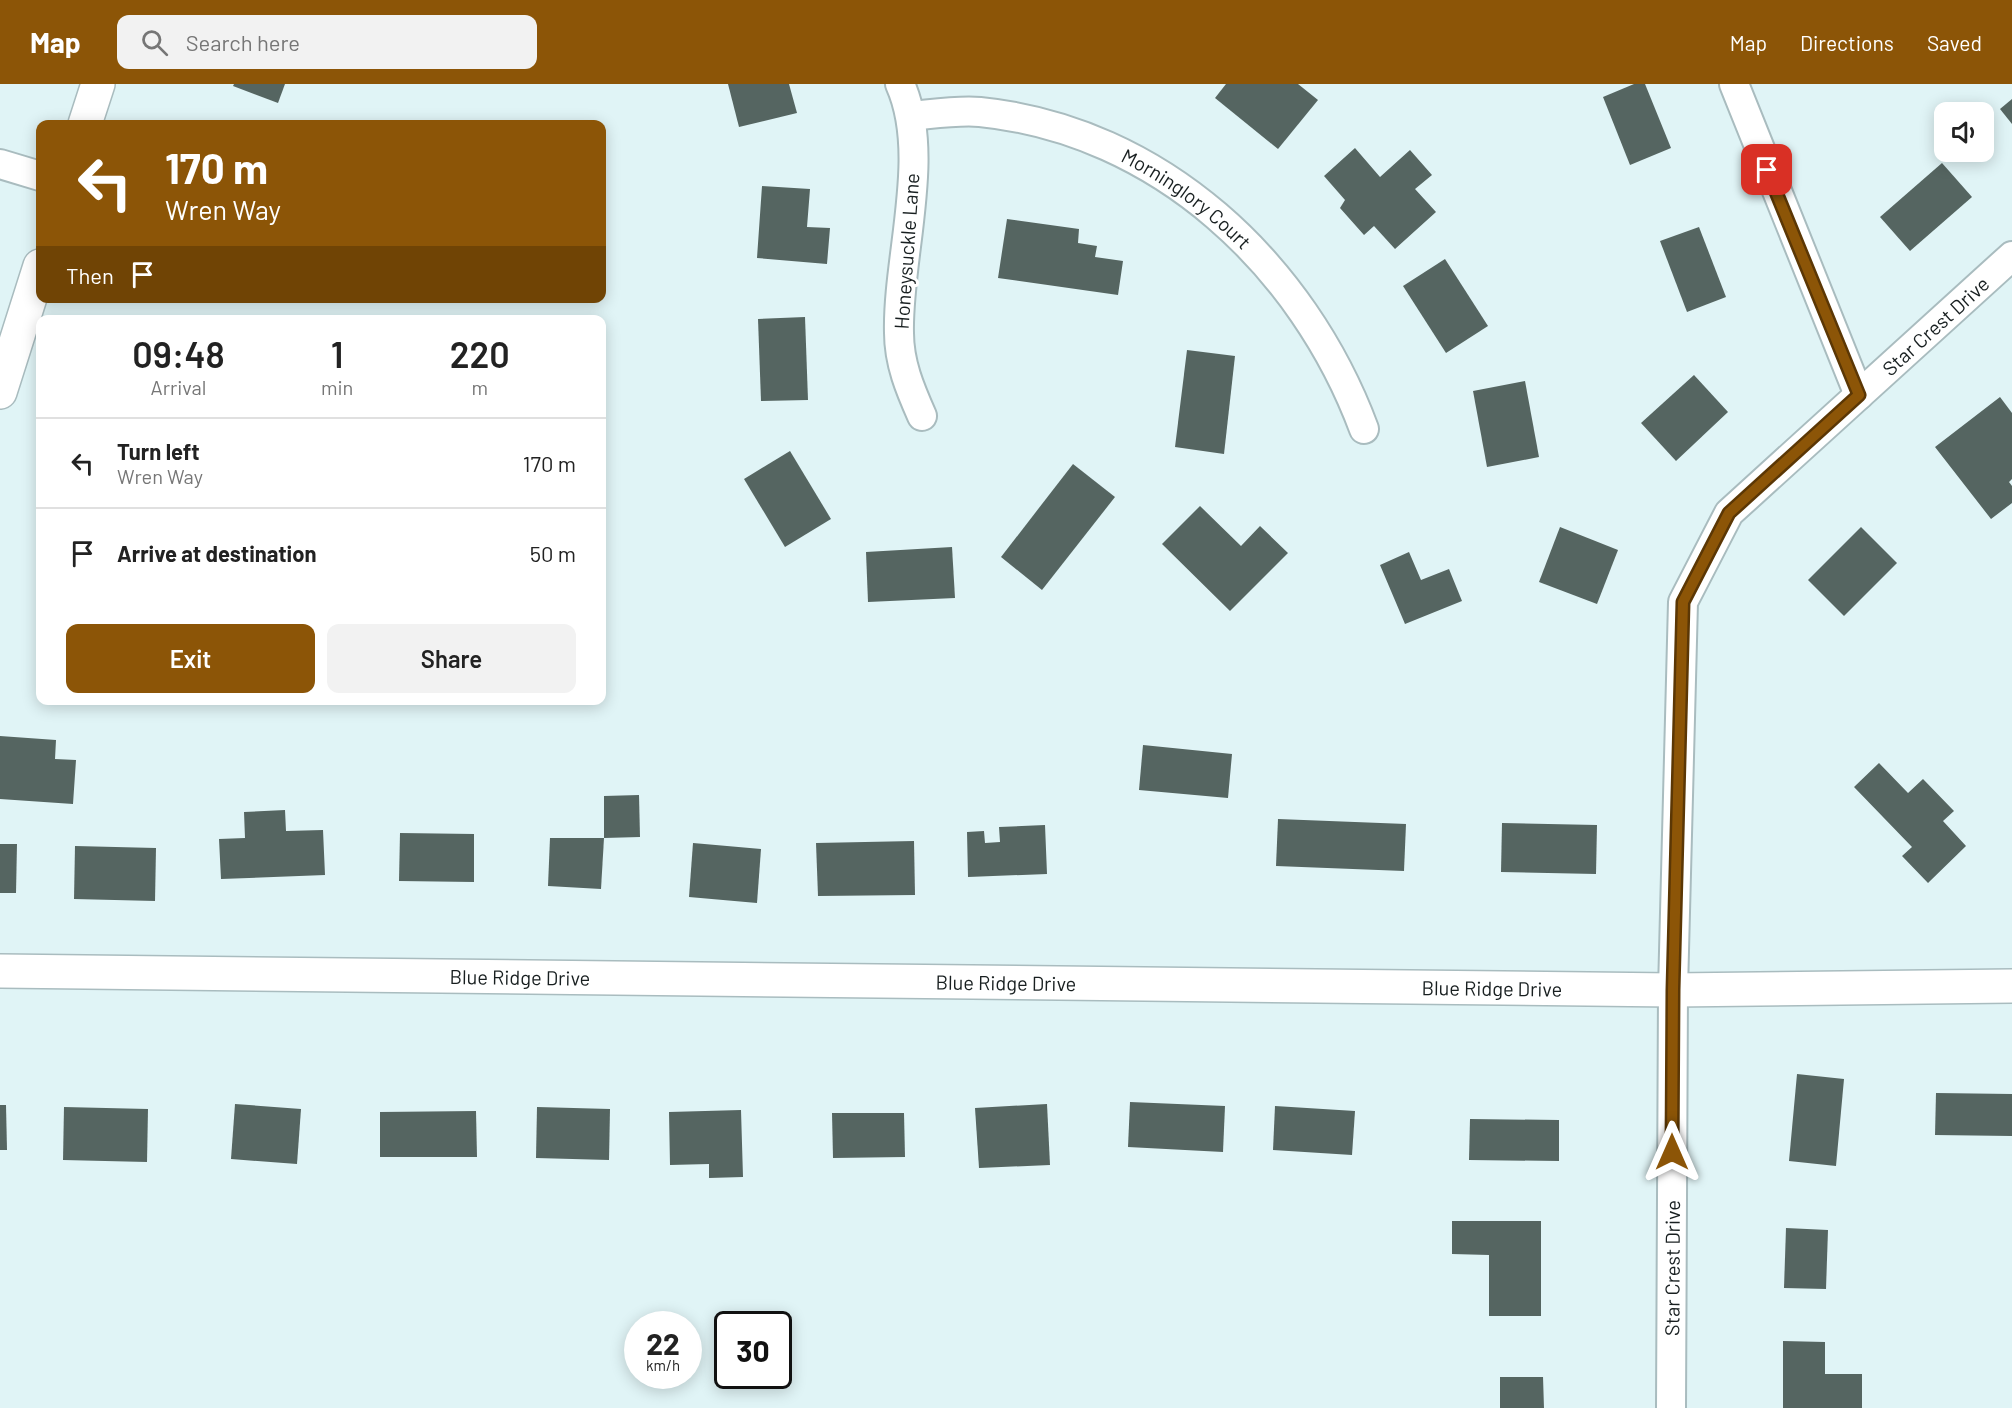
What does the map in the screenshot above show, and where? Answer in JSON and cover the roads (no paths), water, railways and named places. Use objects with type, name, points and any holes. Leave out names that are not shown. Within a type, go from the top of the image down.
[{"type":"street","points":[[86,120],[98,84]]},
{"type":"street","name":"Honeysuckle Lane","points":[[900,84],[911,116],[911,183],[899,333],[904,377],[922,416]]},
{"type":"street","points":[[1734,84],[1859,395]]},
{"type":"street","name":"Morninglory Court","points":[[911,116],[977,112],[1058,129],[1144,166],[1192,196],[1250,244],[1289,291],[1338,369],[1364,429]]},
{"type":"street","points":[[0,164],[36,175]]},
{"type":"street","name":"Star Crest Drive","points":[[1671,1408],[1673,990],[1683,602],[1729,513],[2012,256]]},
{"type":"street","points":[[0,392],[36,279]]},
{"type":"street","name":"Blue Ridge Drive","points":[[0,971],[1673,990],[2012,986]]}]
